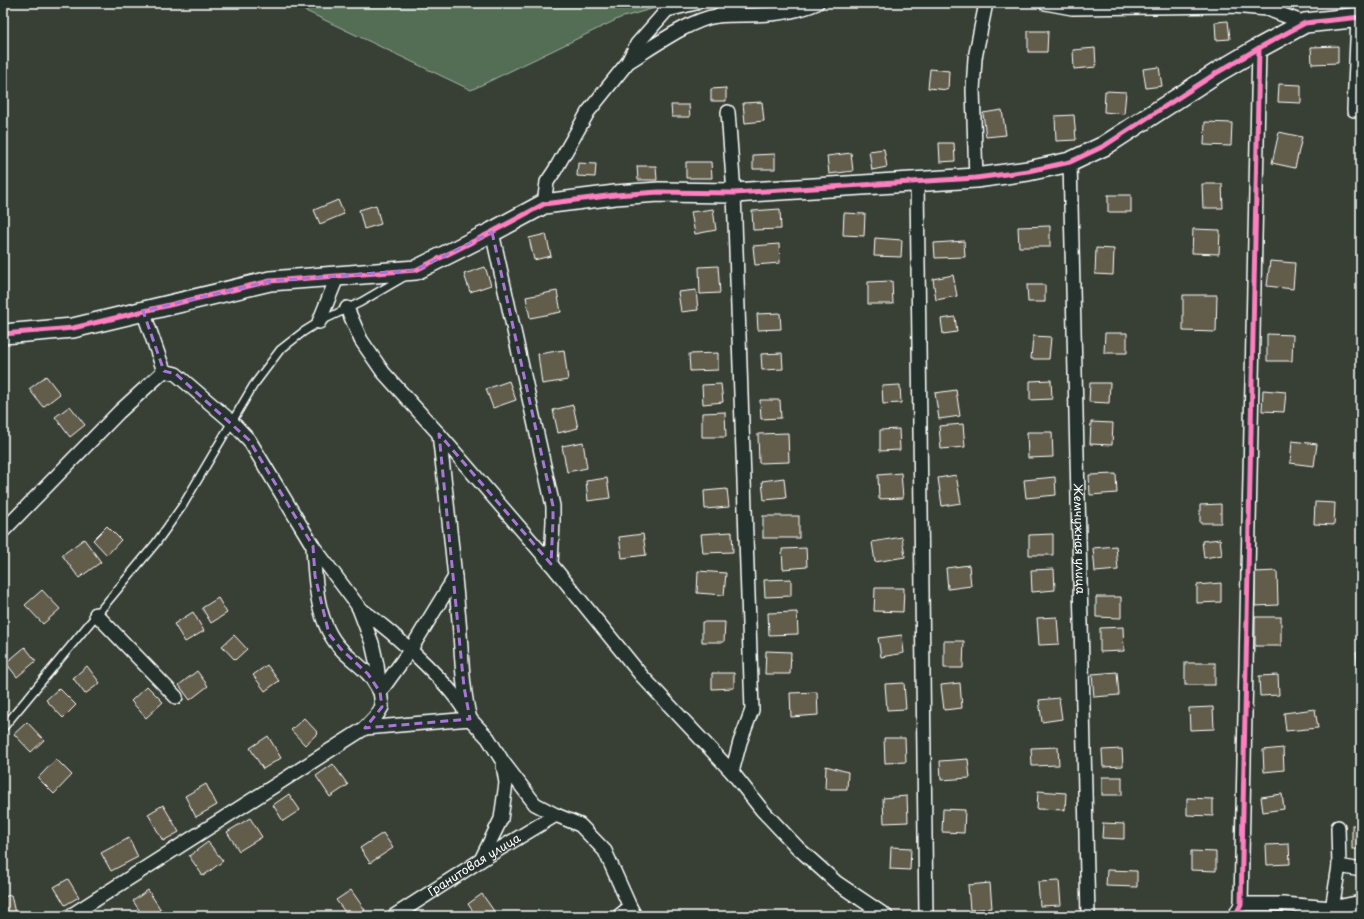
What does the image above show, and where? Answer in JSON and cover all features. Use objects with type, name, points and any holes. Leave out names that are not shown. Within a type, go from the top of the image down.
[{"type":"street","points":[[544,204],[547,182],[588,112],[628,62],[637,44],[667,10],[696,3]]},
{"type":"street","points":[[717,16],[736,3]]},
{"type":"street","points":[[628,62],[673,34],[700,21],[717,16],[782,13],[817,3]]},
{"type":"street","points":[[976,178],[973,90],[975,58],[986,3]]},
{"type":"street","points":[[1045,3],[1072,8],[1232,6],[1267,9],[1305,23]]},
{"type":"street","points":[[3,334],[73,328],[270,281],[416,270],[544,204],[659,192],[734,193],[976,178],[1028,171],[1070,162],[1104,146],[1259,48],[1305,23],[1359,17],[1354,110]]},
{"type":"street","points":[[1235,916],[1241,904],[1259,48]]},
{"type":"street","points":[[728,112],[734,193],[752,710],[740,742],[732,772]]},
{"type":"street","name":"Жемчужная улица","points":[[1070,162],[1088,916]]},
{"type":"street","points":[[917,182],[926,916]]},
{"type":"street","points":[[492,232],[553,506],[554,521],[551,564]]},
{"type":"street","points":[[319,322],[338,275]]},
{"type":"street","points":[[347,308],[361,340],[383,372],[439,434],[551,564],[641,674],[732,772],[762,810],[798,848],[837,883],[886,916]]},
{"type":"street","points":[[143,311],[164,371]]},
{"type":"street","points":[[70,916],[365,728],[382,707],[377,665],[372,643],[358,606],[314,546],[249,440],[232,422],[176,374],[164,371]]},
{"type":"street","points":[[3,531],[119,412],[164,371]]},
{"type":"street","points":[[439,434],[455,577],[464,687],[470,719]]},
{"type":"street","points":[[314,546],[315,576],[321,612],[329,634],[340,649],[368,674],[380,692]]},
{"type":"street","points":[[380,692],[410,649],[455,577]]},
{"type":"street","points":[[358,606],[410,649],[443,681],[459,701],[470,719],[488,738],[503,762],[535,804],[580,825],[605,851],[632,912],[619,916]]},
{"type":"street","points":[[96,614],[176,697]]},
{"type":"street","points":[[365,728],[470,719]]},
{"type":"street","points":[[480,860],[501,819],[506,782],[503,762]]},
{"type":"street","name":"Гранитовая улица","points":[[394,916],[480,860],[556,815]]},
{"type":"street","points":[[1331,912],[1339,866],[1338,826]]},
{"type":"street","points":[[1339,866],[1361,870]]},
{"type":"street","points":[[1241,904],[1283,904],[1331,912],[1361,902]]},
{"type":"lane","points":[[3,728],[156,543],[183,505],[252,386],[280,350],[303,332],[319,322],[361,302],[416,270]]},
{"type":"highlighted area","points":[[492,232],[553,506],[553,521],[551,564],[439,434],[464,687],[470,719],[365,728],[382,707],[380,692],[368,674],[341,649],[329,634],[315,576],[313,546],[249,440],[176,374],[164,371],[143,311],[270,281],[416,270]]},
{"type":"green space","points":[[289,3],[672,3],[620,18],[471,90]]},
{"type":"building","points":[[1228,21],[1230,39],[1216,40],[1215,22]]},
{"type":"building","points":[[1028,31],[1048,31],[1047,52],[1028,52]]},
{"type":"building","points":[[1338,46],[1338,63],[1312,64],[1311,47]]},
{"type":"building","points":[[1095,48],[1096,67],[1074,69],[1073,50]]},
{"type":"building","points":[[1159,67],[1162,86],[1146,88],[1143,69]]},
{"type":"building","points":[[930,69],[949,71],[948,90],[928,88]]},
{"type":"building","points":[[1279,84],[1301,85],[1301,103],[1278,102]]},
{"type":"building","points":[[726,88],[726,101],[711,101],[711,89]]},
{"type":"building","points":[[1105,91],[1126,92],[1124,114],[1104,112]]},
{"type":"building","points":[[762,102],[764,121],[745,123],[743,103]]},
{"type":"building","points":[[671,105],[689,105],[690,117],[672,117]]},
{"type":"building","points":[[1002,110],[1006,135],[986,137],[983,113]]},
{"type":"building","points":[[1074,115],[1076,140],[1056,141],[1055,116]]},
{"type":"building","points":[[1205,122],[1232,123],[1231,146],[1204,145]]},
{"type":"building","points":[[1279,132],[1302,137],[1295,168],[1272,163]]},
{"type":"building","points":[[939,143],[954,143],[955,161],[940,162]]},
{"type":"building","points":[[884,149],[887,167],[872,170],[869,151]]},
{"type":"building","points":[[851,153],[853,171],[829,174],[827,156]]},
{"type":"building","points":[[775,154],[775,169],[753,169],[753,155]]},
{"type":"building","points":[[686,162],[711,162],[712,178],[686,178]]},
{"type":"building","points":[[578,163],[596,164],[595,177],[577,176]]},
{"type":"building","points":[[637,166],[656,166],[657,180],[638,180]]},
{"type":"building","points":[[1202,184],[1222,184],[1223,208],[1203,208]]},
{"type":"building","points":[[1108,195],[1131,195],[1131,212],[1108,212]]},
{"type":"building","points":[[338,200],[344,214],[320,224],[314,210]]},
{"type":"building","points":[[376,205],[381,224],[364,229],[359,210]]},
{"type":"building","points":[[713,209],[716,230],[695,234],[691,212]]},
{"type":"building","points":[[780,209],[781,229],[753,230],[752,211]]},
{"type":"building","points":[[844,213],[865,214],[864,236],[843,235]]},
{"type":"building","points":[[1050,226],[1050,247],[1019,247],[1018,227]]},
{"type":"building","points":[[1193,229],[1220,230],[1219,254],[1192,253]]},
{"type":"building","points":[[546,234],[551,256],[534,260],[529,238]]},
{"type":"building","points":[[875,238],[902,240],[901,257],[874,256]]},
{"type":"building","points":[[964,241],[965,257],[935,258],[934,243]]},
{"type":"building","points":[[779,244],[780,263],[755,265],[753,246]]},
{"type":"building","points":[[1096,248],[1114,249],[1113,275],[1095,274]]},
{"type":"building","points":[[1270,261],[1295,263],[1293,289],[1267,286]]},
{"type":"building","points":[[718,266],[720,293],[700,294],[699,267]]},
{"type":"building","points":[[485,267],[491,285],[470,292],[464,274]]},
{"type":"building","points":[[953,275],[957,296],[936,300],[933,279]]},
{"type":"building","points":[[892,281],[893,304],[868,304],[868,282]]},
{"type":"building","points":[[1027,285],[1045,285],[1045,302],[1028,302]]},
{"type":"building","points":[[696,290],[698,310],[681,312],[678,292]]},
{"type":"building","points":[[557,291],[561,312],[530,318],[526,297]]},
{"type":"building","points":[[1183,295],[1217,295],[1216,332],[1183,331]]},
{"type":"building","points":[[780,313],[781,329],[758,330],[757,314]]},
{"type":"building","points":[[955,317],[957,332],[943,334],[941,319]]},
{"type":"building","points":[[1105,333],[1127,333],[1127,353],[1104,353]]},
{"type":"building","points":[[1267,334],[1293,335],[1292,361],[1267,361]]},
{"type":"building","points":[[1033,336],[1051,337],[1049,359],[1031,359]]},
{"type":"building","points":[[564,350],[568,380],[542,384],[538,354]]},
{"type":"building","points":[[718,353],[718,370],[690,371],[689,354]]},
{"type":"building","points":[[782,353],[783,369],[762,370],[761,354]]},
{"type":"building","points":[[46,376],[60,394],[43,407],[29,389]]},
{"type":"building","points":[[1051,380],[1052,399],[1030,400],[1030,381]]},
{"type":"building","points":[[509,381],[516,400],[493,408],[486,389]]},
{"type":"building","points":[[1090,383],[1110,383],[1109,403],[1089,402]]},
{"type":"building","points":[[721,384],[723,402],[703,404],[702,385]]},
{"type":"building","points":[[900,385],[901,403],[883,404],[882,386]]},
{"type":"building","points":[[956,390],[960,416],[939,419],[935,393]]},
{"type":"building","points":[[1263,390],[1286,392],[1284,412],[1262,411]]},
{"type":"building","points":[[760,400],[780,400],[781,418],[761,419]]},
{"type":"building","points":[[573,405],[578,428],[558,433],[553,410]]},
{"type":"building","points":[[70,406],[85,425],[70,437],[55,417]]},
{"type":"building","points":[[725,412],[726,437],[702,437],[702,413]]},
{"type":"building","points":[[1091,422],[1113,423],[1112,445],[1090,444]]},
{"type":"building","points":[[963,424],[965,447],[941,449],[939,426]]},
{"type":"building","points":[[899,429],[900,450],[880,451],[880,430]]},
{"type":"building","points":[[1027,432],[1052,432],[1053,457],[1028,458]]},
{"type":"building","points":[[788,433],[789,462],[759,463],[758,434]]},
{"type":"building","points":[[1292,441],[1317,444],[1314,466],[1290,463]]},
{"type":"building","points":[[583,442],[587,468],[567,472],[562,446]]},
{"type":"building","points":[[901,473],[903,498],[879,499],[878,475]]},
{"type":"building","points":[[1116,474],[1117,493],[1090,495],[1089,475]]},
{"type":"building","points":[[956,475],[961,503],[942,506],[938,478]]},
{"type":"building","points":[[1055,477],[1056,495],[1026,498],[1024,480]]},
{"type":"building","points":[[607,478],[610,498],[588,501],[586,481]]},
{"type":"building","points":[[784,478],[786,498],[764,500],[762,481]]},
{"type":"building","points":[[727,489],[729,507],[705,509],[704,491]]},
{"type":"building","points":[[1315,502],[1335,503],[1334,525],[1314,524]]},
{"type":"building","points":[[1221,504],[1221,523],[1200,523],[1200,505]]},
{"type":"building","points":[[763,516],[799,516],[799,538],[763,538]]},
{"type":"building","points":[[107,526],[121,540],[107,555],[93,540]]},
{"type":"building","points":[[732,532],[733,552],[703,553],[701,534]]},
{"type":"building","points":[[643,534],[646,555],[622,558],[619,537]]},
{"type":"building","points":[[1053,534],[1053,555],[1029,555],[1029,535]]},
{"type":"building","points":[[902,537],[905,557],[875,562],[872,542]]},
{"type":"building","points":[[84,539],[101,562],[79,578],[62,555]]},
{"type":"building","points":[[1220,539],[1222,555],[1204,558],[1202,541]]},
{"type":"building","points":[[1116,546],[1118,570],[1095,572],[1093,548]]},
{"type":"building","points":[[806,548],[807,567],[783,569],[782,549]]},
{"type":"building","points":[[969,565],[971,586],[948,589],[946,568]]},
{"type":"building","points":[[1054,569],[1055,590],[1032,592],[1031,570]]},
{"type":"building","points":[[698,571],[726,573],[724,595],[697,593]]},
{"type":"building","points":[[1277,571],[1278,605],[1255,606],[1255,572]]},
{"type":"building","points":[[791,579],[791,596],[765,597],[764,580]]},
{"type":"building","points":[[1221,583],[1221,602],[1197,603],[1197,585]]},
{"type":"building","points":[[875,588],[904,588],[903,612],[874,611]]},
{"type":"building","points":[[42,590],[60,609],[43,624],[25,605]]},
{"type":"building","points":[[1096,597],[1121,597],[1121,618],[1096,617]]},
{"type":"building","points":[[218,598],[227,613],[211,623],[202,608]]},
{"type":"building","points":[[193,612],[204,631],[185,642],[174,624]]},
{"type":"building","points":[[797,612],[798,634],[769,635],[768,613]]},
{"type":"building","points":[[1057,617],[1059,644],[1039,645],[1037,618]]},
{"type":"building","points":[[1255,617],[1281,617],[1281,646],[1255,646]]},
{"type":"building","points":[[702,622],[725,622],[724,642],[702,642]]},
{"type":"building","points":[[1123,627],[1124,651],[1100,652],[1100,628]]},
{"type":"building","points":[[234,635],[247,649],[235,660],[222,646]]},
{"type":"building","points":[[902,635],[904,653],[881,657],[878,638]]},
{"type":"building","points":[[944,641],[964,641],[963,668],[944,668]]},
{"type":"building","points":[[25,647],[36,661],[17,677],[6,663]]},
{"type":"building","points":[[766,651],[791,652],[790,674],[765,674]]},
{"type":"building","points":[[1356,652],[1361,652],[1361,679],[1359,679]]},
{"type":"building","points":[[1185,663],[1215,663],[1215,685],[1185,685]]},
{"type":"building","points":[[267,665],[279,681],[265,691],[253,675]]},
{"type":"building","points":[[87,666],[100,683],[85,694],[73,678]]},
{"type":"building","points":[[197,671],[208,686],[190,700],[179,685]]},
{"type":"building","points":[[1117,672],[1119,695],[1094,697],[1092,674]]},
{"type":"building","points":[[712,673],[734,673],[734,688],[712,689]]},
{"type":"building","points":[[1278,675],[1279,695],[1260,696],[1259,676]]},
{"type":"building","points":[[904,683],[906,709],[887,710],[885,684]]},
{"type":"building","points":[[960,683],[962,708],[944,710],[941,685]]},
{"type":"building","points":[[147,686],[163,702],[146,718],[131,701]]},
{"type":"building","points":[[59,688],[76,705],[63,718],[46,700]]},
{"type":"building","points":[[817,692],[818,715],[791,717],[790,693]]},
{"type":"building","points":[[1059,698],[1062,719],[1042,722],[1039,700]]},
{"type":"building","points":[[1213,707],[1214,729],[1190,730],[1189,708]]},
{"type":"building","points":[[1315,709],[1318,728],[1286,731],[1284,713]]},
{"type":"building","points":[[304,718],[318,733],[305,745],[291,730]]},
{"type":"building","points":[[27,722],[44,740],[31,752],[14,734]]},
{"type":"building","points":[[268,736],[281,758],[263,769],[250,748]]},
{"type":"building","points":[[884,738],[905,738],[906,762],[885,763]]},
{"type":"building","points":[[1058,747],[1059,765],[1032,766],[1031,748]]},
{"type":"building","points":[[1283,748],[1284,770],[1264,772],[1263,750]]},
{"type":"building","points":[[1122,749],[1123,766],[1103,767],[1102,750]]},
{"type":"building","points":[[56,759],[72,775],[54,794],[38,778]]},
{"type":"building","points":[[968,759],[970,778],[941,780],[940,761]]},
{"type":"building","points":[[333,764],[348,785],[330,797],[316,776]]},
{"type":"building","points":[[826,766],[848,772],[847,789],[825,789]]},
{"type":"building","points":[[1102,777],[1122,777],[1122,795],[1102,795]]},
{"type":"building","points":[[206,784],[217,805],[196,817],[185,796]]},
{"type":"building","points":[[1038,791],[1066,793],[1065,810],[1037,809]]},
{"type":"building","points":[[289,794],[300,810],[283,821],[273,805]]},
{"type":"building","points":[[1282,794],[1284,809],[1263,812],[1261,797]]},
{"type":"building","points":[[907,796],[908,822],[884,823],[883,798]]},
{"type":"building","points":[[1187,798],[1213,799],[1213,816],[1187,815]]},
{"type":"building","points":[[163,805],[179,832],[163,841],[148,814]]},
{"type":"building","points":[[943,809],[965,810],[964,833],[942,832]]},
{"type":"building","points":[[250,818],[262,837],[239,851],[227,832]]},
{"type":"building","points":[[1103,823],[1124,824],[1124,839],[1102,838]]},
{"type":"building","points":[[1352,825],[1361,825],[1361,849],[1352,849]]},
{"type":"building","points":[[383,833],[393,848],[370,863],[360,848]]},
{"type":"building","points":[[129,838],[138,857],[111,871],[101,853]]},
{"type":"building","points":[[208,842],[223,861],[203,876],[189,856]]},
{"type":"building","points":[[1289,844],[1290,864],[1267,865],[1266,845]]},
{"type":"building","points":[[891,847],[911,848],[910,870],[890,869]]},
{"type":"building","points":[[1191,851],[1216,852],[1216,871],[1191,870]]},
{"type":"building","points":[[1107,870],[1137,871],[1137,887],[1106,886]]},
{"type":"building","points":[[68,879],[79,897],[65,905],[54,887]]},
{"type":"building","points":[[1059,881],[1061,905],[1040,906],[1038,882]]},
{"type":"building","points":[[990,883],[992,908],[970,910],[968,885]]},
{"type":"building","points":[[148,890],[161,910],[152,916],[143,916],[133,901]]},
{"type":"building","points":[[351,890],[365,910],[357,916],[348,916],[336,900]]},
{"type":"building","points":[[482,894],[494,911],[487,916],[476,916],[468,904]]},
{"type":"building","points":[[11,895],[15,913],[3,915],[3,897]]},
{"type":"cycle path","points":[[3,334],[73,328],[270,281],[416,270],[544,204],[615,195],[659,192],[734,193],[976,178],[1028,171],[1070,162],[1104,146],[1218,72],[1305,23],[1361,17]]},
{"type":"cycle path","points":[[1235,916],[1241,904],[1259,48]]}]
